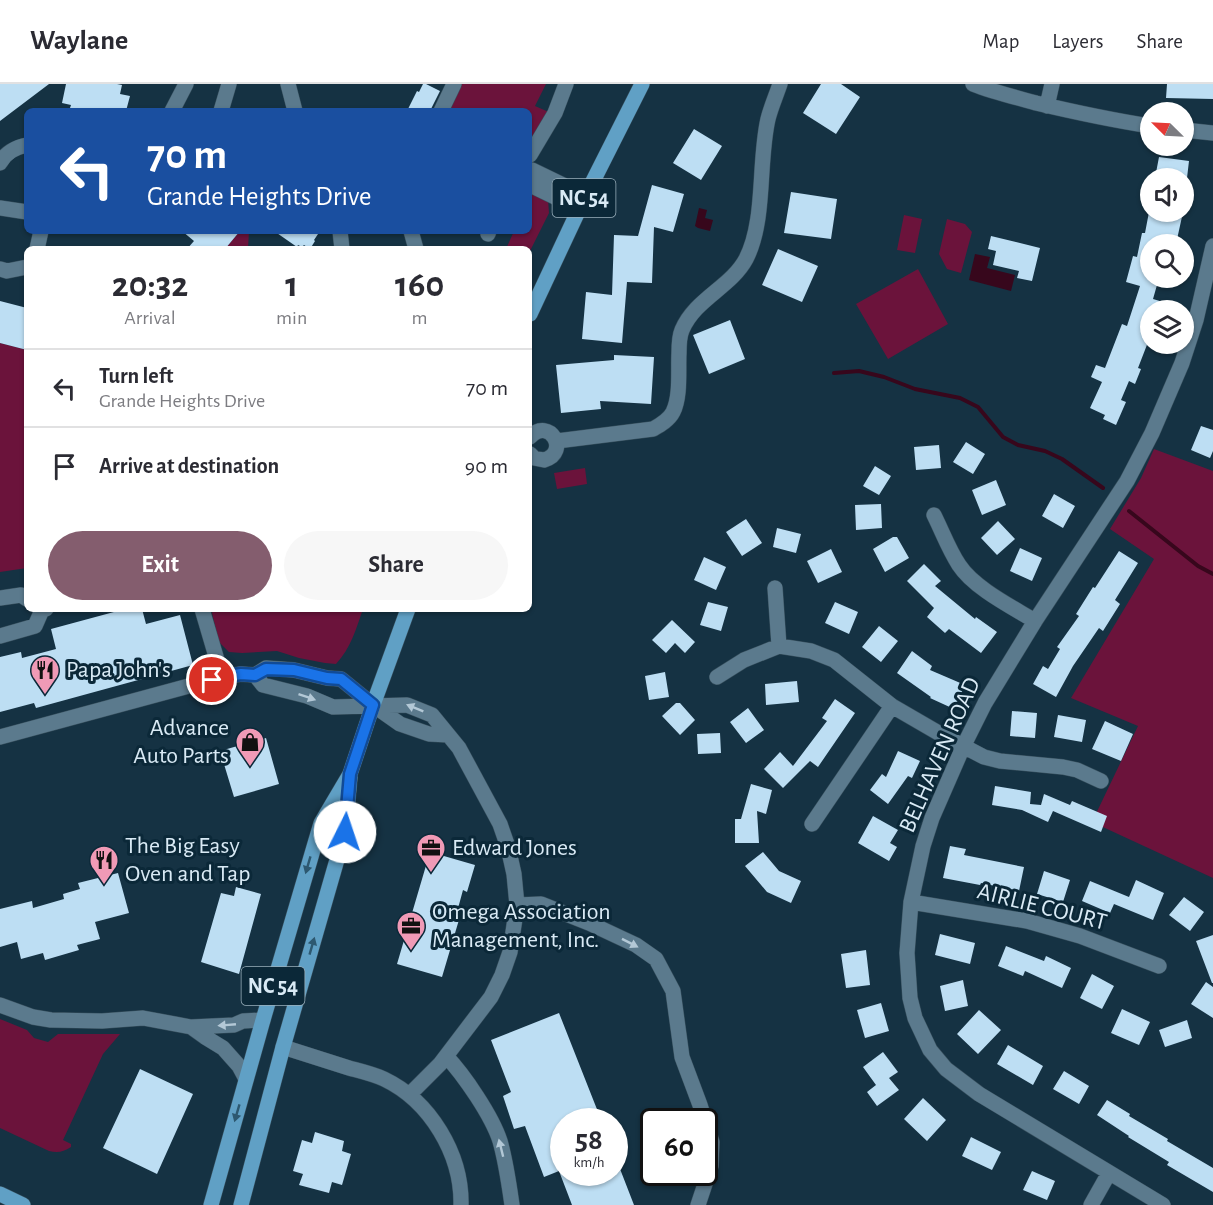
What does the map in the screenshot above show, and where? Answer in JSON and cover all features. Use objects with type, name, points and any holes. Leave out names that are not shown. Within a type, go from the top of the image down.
[{"type":"main road","name":"NC 54","points":[[532,309],[576,200],[642,84]]},
{"type":"main road","name":"NC 54","points":[[211,1205],[321,823],[350,774],[407,612]]},
{"type":"main road","name":"NC 54","points":[[241,1205],[283,1047],[345,832],[350,774]]},
{"type":"main road","points":[[0,1194],[23,1205]]},
{"type":"street","points":[[174,108],[186,84]]},
{"type":"street","points":[[222,108],[229,84]]},
{"type":"street","points":[[288,84],[294,108]]},
{"type":"street","points":[[442,108],[454,84]]},
{"type":"street","points":[[532,152],[555,113],[566,84]]},
{"type":"street","points":[[557,441],[653,429],[673,412],[678,397],[679,342],[682,330],[700,305],[736,273],[745,260],[753,241],[769,118],[780,84]]},
{"type":"street","points":[[973,84],[1047,105],[1114,121],[1140,125]]},
{"type":"street","points":[[1047,105],[1052,84]]},
{"type":"street","points":[[1194,131],[1213,133]]},
{"type":"street","points":[[0,163],[2,158],[24,146]]},
{"type":"street","points":[[532,170],[563,185],[576,200]]},
{"type":"street","points":[[532,186],[557,198],[576,200]]},
{"type":"street","points":[[0,208],[24,212]]},
{"type":"street","name":"BELHAVEN ROAD","points":[[1163,1205],[979,1094],[946,1069],[930,1050],[919,1027],[910,998],[907,953],[911,902],[922,846],[932,818],[985,703],[1035,621],[1127,482],[1152,434],[1189,342],[1204,290],[1213,246]]},
{"type":"street","points":[[0,269],[7,271],[24,268]]},
{"type":"street","points":[[532,434],[542,430],[551,433],[557,441],[556,451],[549,459],[539,460],[532,455]]},
{"type":"street","points":[[934,515],[959,565],[968,576],[982,588],[1035,621]]},
{"type":"street","points":[[776,588],[779,646]]},
{"type":"street","points":[[0,598],[21,595],[24,597]]},
{"type":"street","points":[[0,636],[35,626],[42,612]]},
{"type":"street","points":[[203,612],[222,677]]},
{"type":"street","points":[[717,677],[744,660],[779,646],[811,651],[834,660],[892,706],[984,757],[1000,761],[1063,766],[1101,781]]},
{"type":"street","points":[[0,736],[222,677],[241,674],[255,675],[266,669],[294,670],[341,679],[373,705]]},
{"type":"street","points":[[255,675],[263,685],[307,696],[333,707],[407,705],[432,716],[459,748],[500,824],[514,874],[517,905],[510,952],[500,981],[491,997],[446,1056],[410,1094]]},
{"type":"street","points":[[812,824],[892,706]]},
{"type":"street","name":"AIRLIE COURT","points":[[911,902],[1027,921],[1080,936],[1159,966]]},
{"type":"street","points":[[517,905],[541,904],[636,945],[656,959],[673,991],[682,1058],[712,1142],[711,1166],[698,1205]]},
{"type":"street","points":[[0,1005],[33,1017],[51,1020],[102,1021],[143,1018],[190,1027],[234,1025],[243,1021],[263,1020]]},
{"type":"street","points":[[190,1027],[224,1048],[239,1066],[246,1079]]},
{"type":"street","points":[[283,1047],[383,1078],[410,1094],[438,1127],[448,1146],[457,1168],[461,1205]]},
{"type":"street","points":[[446,1056],[464,1077],[492,1123],[499,1141],[512,1205]]},
{"type":"street","points":[[1091,1205],[1109,1173]]},
{"type":"shaded area","points":[[453,84],[546,84],[535,106],[551,113],[532,141],[532,108],[446,108]]},
{"type":"shaded area","points":[[532,190],[548,199],[549,213],[532,247],[507,246],[513,234],[532,234]]},
{"type":"shaded area","points":[[699,208],[707,210],[705,218],[713,220],[710,231],[695,226]]},
{"type":"shaded area","points":[[904,215],[922,219],[915,253],[897,250]]},
{"type":"shaded area","points":[[947,219],[965,224],[972,232],[961,273],[947,269],[939,254]]},
{"type":"shaded area","points":[[238,234],[249,234],[248,246],[228,246]]},
{"type":"shaded area","points":[[975,254],[990,257],[987,268],[1015,275],[1011,291],[969,280]]},
{"type":"shaded area","points":[[918,269],[948,324],[888,359],[856,304]]},
{"type":"shaded area","points":[[0,343],[24,349],[24,568],[0,572]]},
{"type":"shaded area","points":[[1154,449],[1213,471],[1213,878],[1092,822],[1138,726],[1071,698],[1154,559],[1110,529],[1141,478]]},
{"type":"shaded area","points":[[585,468],[587,484],[557,489],[554,473]]},
{"type":"shaded area","points":[[362,612],[349,645],[336,664],[299,658],[277,651],[229,652],[219,642],[212,613]]},
{"type":"shaded area","points":[[0,1019],[27,1030],[34,1038],[48,1042],[58,1034],[120,1034],[103,1054],[63,1140],[71,1144],[68,1149],[60,1152],[49,1151],[0,1128]]},
{"type":"building","points":[[0,84],[49,84],[0,121]]},
{"type":"building","points":[[66,84],[117,84],[122,85],[120,94],[130,96],[127,108],[70,108],[71,105],[62,103]]},
{"type":"building","points":[[423,84],[440,91],[432,108],[408,108],[417,91],[419,92]]},
{"type":"building","points":[[821,84],[841,84],[860,97],[836,134],[803,113]]},
{"type":"building","points":[[1167,84],[1213,84],[1213,99],[1166,98]]},
{"type":"building","points":[[694,129],[722,146],[701,180],[673,163]]},
{"type":"building","points":[[1159,157],[1189,161],[1188,168],[1157,168]]},
{"type":"building","points":[[652,185],[684,194],[673,232],[654,227],[652,283],[627,282],[622,343],[582,339],[586,292],[612,295],[614,235],[638,236]]},
{"type":"building","points":[[791,192],[837,199],[831,239],[784,233]]},
{"type":"building","points":[[1147,222],[1181,222],[1178,234],[1142,234],[1145,233]]},
{"type":"building","points":[[186,234],[238,234],[228,246],[190,246],[194,241]]},
{"type":"building","points":[[278,234],[318,234],[312,246],[296,246]]},
{"type":"building","points":[[991,236],[1040,248],[1032,281],[1017,278],[1019,271],[993,265],[996,251],[988,249]]},
{"type":"building","points":[[1140,243],[1140,286],[1126,282],[1133,256],[1137,257]]},
{"type":"building","points":[[778,249],[818,266],[802,302],[762,285]]},
{"type":"building","points":[[1140,286],[1140,288],[1156,288],[1153,299],[1156,300],[1140,300],[1140,354],[1143,354],[1138,368],[1141,369],[1135,384],[1129,381],[1121,400],[1126,402],[1116,425],[1103,419],[1105,415],[1090,408],[1102,382],[1091,377],[1096,365],[1105,368],[1122,324],[1127,326]]},
{"type":"building","points":[[0,301],[24,307],[24,349],[0,343]]},
{"type":"building","points":[[730,320],[745,359],[709,374],[693,335]]},
{"type":"building","points":[[614,355],[654,357],[651,404],[600,401],[601,409],[561,413],[556,365],[614,360]]},
{"type":"building","points":[[1201,426],[1213,430],[1213,451],[1210,458],[1191,450]]},
{"type":"building","points":[[966,442],[985,454],[973,474],[953,462]]},
{"type":"building","points":[[939,445],[941,468],[916,470],[914,447]]},
{"type":"building","points":[[875,466],[891,476],[879,495],[863,486]]},
{"type":"building","points":[[996,480],[1006,505],[982,515],[972,490]]},
{"type":"building","points":[[1054,494],[1075,506],[1063,528],[1042,516]]},
{"type":"building","points":[[881,504],[882,528],[856,530],[855,505]]},
{"type":"building","points":[[746,519],[762,543],[742,556],[726,532]]},
{"type":"building","points":[[998,521],[1015,539],[997,555],[981,538]]},
{"type":"building","points":[[777,528],[801,534],[796,553],[773,547]]},
{"type":"building","points":[[897,537],[909,558],[885,572],[873,549]]},
{"type":"building","points":[[1020,548],[1042,558],[1032,581],[1010,571]]},
{"type":"building","points":[[831,549],[842,572],[818,583],[807,561]]},
{"type":"building","points":[[1119,551],[1138,563],[1115,600],[1120,604],[1103,631],[1099,628],[1073,666],[1056,697],[1033,684],[1043,666],[1048,669],[1060,649],[1057,647],[1079,616],[1076,614]]},
{"type":"building","points":[[704,557],[726,567],[716,590],[694,580]]},
{"type":"building","points":[[924,564],[941,581],[935,586],[975,619],[976,617],[997,632],[981,653],[949,629],[945,633],[927,617],[934,608],[907,581]]},
{"type":"building","points":[[708,602],[728,607],[721,631],[700,625]]},
{"type":"building","points":[[835,602],[858,612],[849,634],[825,623]]},
{"type":"building","points":[[114,612],[143,612],[146,624],[180,615],[193,665],[36,708],[34,703],[0,712],[0,657],[21,652],[22,658],[56,649],[51,629]]},
{"type":"building","points":[[672,620],[695,642],[685,653],[675,643],[666,653],[652,640]]},
{"type":"building","points":[[879,626],[898,641],[881,662],[862,647]]},
{"type":"building","points":[[912,651],[932,666],[930,670],[965,685],[954,709],[930,698],[897,673]]},
{"type":"building","points":[[665,672],[669,697],[649,700],[645,676]]},
{"type":"building","points":[[797,681],[799,702],[766,705],[765,684]]},
{"type":"building","points":[[835,699],[855,713],[818,767],[810,761],[783,788],[764,769],[780,752],[793,766],[827,721],[822,718]]},
{"type":"building","points":[[676,703],[680,703],[695,720],[680,735],[662,716]]},
{"type":"building","points":[[748,708],[764,730],[746,743],[730,722]]},
{"type":"building","points":[[1012,711],[1037,713],[1035,738],[1010,736]]},
{"type":"building","points":[[1058,715],[1086,720],[1082,742],[1054,737]]},
{"type":"building","points":[[1105,721],[1133,734],[1121,761],[1092,749]]},
{"type":"building","points":[[720,733],[721,753],[698,754],[697,734]]},
{"type":"building","name":"Advance Auto Parts","points":[[266,738],[279,784],[234,797],[220,751]]},
{"type":"building","points":[[898,751],[920,761],[912,778],[908,776],[888,804],[870,790],[882,774],[886,777]]},
{"type":"building","points":[[751,784],[772,790],[766,814],[757,811],[759,843],[735,843],[735,819],[741,819]]},
{"type":"building","points":[[995,786],[1031,792],[1030,804],[1041,805],[1044,794],[1070,805],[1072,801],[1107,816],[1101,832],[1053,811],[1048,822],[1022,810],[992,805]]},
{"type":"building","points":[[873,816],[898,830],[890,843],[897,847],[889,861],[858,843]]},
{"type":"building","points":[[950,846],[966,849],[964,855],[1024,867],[1019,891],[943,878]]},
{"type":"building","points":[[430,852],[475,865],[467,892],[463,890],[457,912],[461,913],[442,977],[397,964]]},
{"type":"building","points":[[763,852],[779,871],[801,881],[791,903],[767,892],[745,866]]},
{"type":"building","points":[[1044,871],[1070,880],[1063,902],[1037,894]]},
{"type":"building","points":[[118,873],[129,913],[95,922],[100,939],[77,945],[79,950],[45,960],[43,953],[21,959],[17,942],[0,947],[0,909],[32,901],[33,908],[64,899],[63,894],[80,889],[78,883]]},
{"type":"building","points":[[1136,880],[1164,893],[1153,920],[1114,904],[1110,913],[1082,901],[1090,881],[1129,897]]},
{"type":"building","points":[[236,887],[261,894],[239,974],[201,962],[221,893],[234,896]]},
{"type":"building","points":[[1184,897],[1204,912],[1190,931],[1169,915]]},
{"type":"building","points":[[940,934],[975,943],[970,964],[935,955]]},
{"type":"building","points":[[1213,935],[1213,983],[1212,983],[1196,941]]},
{"type":"building","points":[[1006,946],[1044,961],[1046,956],[1071,968],[1062,988],[1025,971],[1023,976],[998,966]]},
{"type":"building","points":[[866,950],[870,985],[846,988],[841,954]]},
{"type":"building","points":[[1092,974],[1114,986],[1102,1009],[1080,998]]},
{"type":"building","points":[[963,980],[968,1006],[945,1011],[940,986]]},
{"type":"building","points":[[1206,982],[1213,987],[1213,1018],[1191,1004]]},
{"type":"building","points":[[881,1003],[889,1031],[865,1038],[857,1010]]},
{"type":"building","points":[[1122,1009],[1150,1022],[1139,1045],[1111,1033]]},
{"type":"building","points":[[979,1010],[1001,1030],[978,1054],[957,1034]]},
{"type":"building","points":[[559,1013],[596,1108],[550,1108],[550,1175],[544,1177],[525,1126],[514,1129],[503,1096],[511,1092],[491,1040]]},
{"type":"building","points":[[1187,1020],[1192,1038],[1165,1047],[1159,1030]]},
{"type":"building","points":[[1008,1045],[1043,1066],[1033,1085],[997,1064]]},
{"type":"building","points":[[883,1052],[898,1072],[889,1078],[899,1090],[877,1106],[867,1092],[876,1085],[863,1067]]},
{"type":"building","points":[[140,1069],[193,1094],[157,1174],[103,1148]]},
{"type":"building","points":[[1064,1071],[1089,1086],[1079,1104],[1053,1089]]},
{"type":"building","points":[[923,1098],[946,1120],[927,1141],[904,1119]]},
{"type":"building","points":[[1107,1100],[1168,1139],[1167,1141],[1213,1168],[1213,1192],[1167,1165],[1169,1162],[1097,1115]]},
{"type":"building","points":[[315,1132],[344,1141],[342,1151],[351,1154],[342,1185],[332,1182],[329,1193],[299,1185],[303,1174],[293,1171],[302,1140],[312,1143]]},
{"type":"building","points":[[971,1137],[1001,1152],[992,1170],[962,1156]]},
{"type":"building","points":[[1032,1171],[1055,1181],[1047,1200],[1023,1190]]},
{"type":"building","points":[[565,1186],[627,1186],[634,1205],[572,1205]]},
{"type":"waterway","points":[[834,373],[859,371],[884,377],[915,389],[960,398],[978,407],[1003,437],[1018,445],[1045,451],[1062,459],[1103,488]]},
{"type":"waterway","points":[[1129,511],[1198,566],[1213,574]]},
{"type":"place","name":"Papa John's","points":[[45,696]]},
{"type":"place","name":"Advance Auto Parts","points":[[250,768]]},
{"type":"place","name":"Edward Jones","points":[[431,874]]},
{"type":"place","name":"The Big Easy Oven and Tap","points":[[104,886]]},
{"type":"place","name":"Omega Association Management, Inc.","points":[[411,952]]},
{"type":"route","points":[[212,680],[241,674],[255,675],[266,669],[294,670],[341,679],[373,705],[350,774],[345,832]]}]
